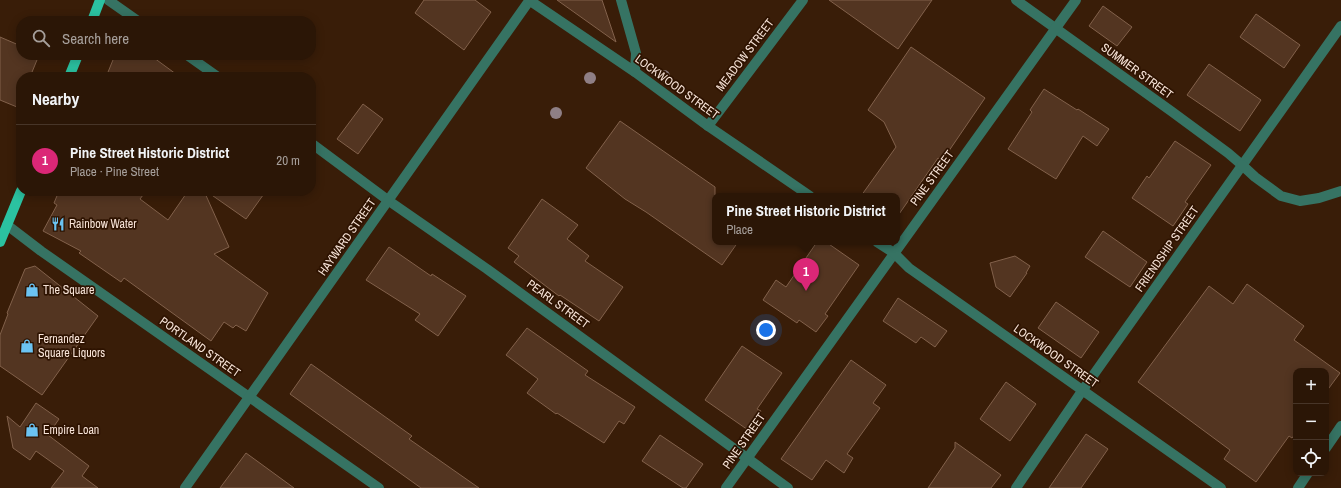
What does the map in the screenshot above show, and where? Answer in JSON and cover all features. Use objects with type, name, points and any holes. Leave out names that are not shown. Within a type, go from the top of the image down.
[{"type":"main road","points":[[94,16],[100,0]]},
{"type":"main road","points":[[70,72],[76,60]]},
{"type":"main road","points":[[0,242],[19,196]]},
{"type":"street","points":[[108,0],[131,16]]},
{"type":"street","name":"LOCKWOOD STREET","points":[[529,0],[635,72],[708,126],[806,193]]},
{"type":"street","name":"HAYWARD STREET","points":[[185,488],[529,0]]},
{"type":"street","points":[[621,0],[636,53],[635,72]]},
{"type":"street","name":"MEADOW STREET","points":[[708,126],[803,0]]},
{"type":"street","name":"SUMMER STREET","points":[[1016,0],[1172,111],[1228,153],[1255,178],[1281,196],[1300,200],[1319,198],[1341,190]]},
{"type":"street","name":"PINE STREET","points":[[900,245],[1076,0]]},
{"type":"street","name":"FRIENDSHIP STREET","points":[[1016,488],[1082,391],[1341,26]]},
{"type":"street","points":[[194,60],[211,72]]},
{"type":"street","name":"PEARL STREET","points":[[316,147],[488,269],[788,488]]},
{"type":"street","name":"PORTLAND STREET","points":[[7,225],[41,251],[378,488]]},
{"type":"street","name":"LOCKWOOD STREET","points":[[882,245],[894,253],[909,268],[1221,488]]},
{"type":"street","name":"PINE STREET","points":[[726,488],[900,245]]},
{"type":"street","points":[[1329,444],[1341,426]]},
{"type":"street","points":[[1298,488],[1306,476]]},
{"type":"building","points":[[424,0],[475,0],[491,12],[464,50],[415,13]]},
{"type":"building","points":[[557,0],[602,0],[616,42]]},
{"type":"building","points":[[829,0],[932,0],[898,49]]},
{"type":"building","points":[[1103,6],[1132,27],[1117,46],[1089,26]]},
{"type":"building","points":[[1256,14],[1300,45],[1284,68],[1240,37]]},
{"type":"building","points":[[0,37],[16,44],[16,60],[37,60],[32,72],[16,72],[16,107],[0,100]]},
{"type":"building","points":[[911,47],[985,98],[942,161],[938,158],[900,213],[900,193],[863,193],[896,147],[884,122],[868,110]]},
{"type":"building","points":[[113,60],[157,60],[173,72],[108,72]]},
{"type":"building","points":[[1209,64],[1261,100],[1240,131],[1187,95]]},
{"type":"building","points":[[1044,89],[1109,129],[1097,146],[1083,136],[1056,179],[1008,149],[1032,112],[1030,110]]},
{"type":"building","points":[[363,104],[383,119],[358,154],[337,139]]},
{"type":"building","points":[[620,121],[715,187],[715,193],[712,193],[712,245],[736,245],[722,265],[625,199],[586,168]]},
{"type":"building","points":[[1175,141],[1211,165],[1185,202],[1188,204],[1173,226],[1132,198],[1147,176],[1149,178]]},
{"type":"building","points":[[57,196],[142,196],[140,199],[168,220],[185,196],[206,196],[229,247],[214,254],[268,293],[246,331],[236,325],[233,328],[224,322],[211,341],[124,278],[121,282],[79,253],[81,251],[43,231],[57,205],[54,203]]},
{"type":"building","points":[[213,196],[262,196],[246,219]]},
{"type":"building","points":[[542,199],[578,225],[567,239],[589,256],[585,261],[623,287],[599,321],[560,295],[559,296],[514,262],[519,256],[508,248]]},
{"type":"building","points":[[1103,231],[1147,262],[1130,287],[1085,257]]},
{"type":"building","points":[[815,245],[830,245],[859,265],[825,314],[828,316],[816,332],[799,320],[797,323],[763,300],[776,280],[786,287]]},
{"type":"building","points":[[389,247],[431,276],[432,274],[466,296],[438,336],[415,320],[420,314],[366,280]]},
{"type":"building","points":[[1015,256],[1030,266],[1027,273],[1010,297],[996,287],[990,263]]},
{"type":"building","points":[[35,266],[98,316],[42,395],[0,366],[0,335],[8,314],[7,313],[25,269]]},
{"type":"building","points":[[1247,284],[1304,326],[1294,340],[1340,373],[1329,388],[1329,368],[1293,368],[1293,437],[1292,438],[1289,436],[1256,482],[1224,459],[1230,450],[1138,382],[1209,286],[1233,304]]},
{"type":"building","points":[[898,298],[947,331],[935,347],[921,337],[916,343],[883,321]]},
{"type":"building","points":[[1056,302],[1099,332],[1081,358],[1038,328]]},
{"type":"building","points":[[527,328],[588,371],[585,375],[635,407],[624,424],[619,421],[604,443],[557,413],[556,414],[527,393],[538,379],[506,355]]},
{"type":"building","points":[[742,346],[782,373],[757,409],[761,411],[748,430],[705,400]]},
{"type":"building","points":[[851,360],[886,385],[873,403],[880,408],[847,454],[853,458],[844,473],[826,460],[812,480],[781,459]]},
{"type":"building","points":[[311,364],[412,436],[409,439],[479,488],[421,488],[290,394]]},
{"type":"building","points":[[1006,382],[1036,404],[1010,441],[980,419]]},
{"type":"building","points":[[36,403],[59,419],[48,435],[89,466],[82,476],[98,488],[51,488],[64,471],[36,451],[30,460],[13,448],[7,416],[20,427]]},
{"type":"building","points":[[1086,434],[1108,449],[1081,488],[1049,488]]},
{"type":"building","points":[[660,435],[703,464],[686,488],[683,488],[642,461]]},
{"type":"building","points":[[955,442],[1001,475],[991,488],[928,488],[955,448]]},
{"type":"building","points":[[246,453],[294,488],[220,488]]},
{"type":"place","name":"Rainbow Water","points":[[58,224]]},
{"type":"place","name":"The Square","points":[[32,290]]},
{"type":"place","name":"Pine Street Historic District","points":[[806,291]]},
{"type":"place","name":"Fernandez Square Liquors","points":[[27,346]]},
{"type":"place","name":"Empire Loan","points":[[32,430]]}]
